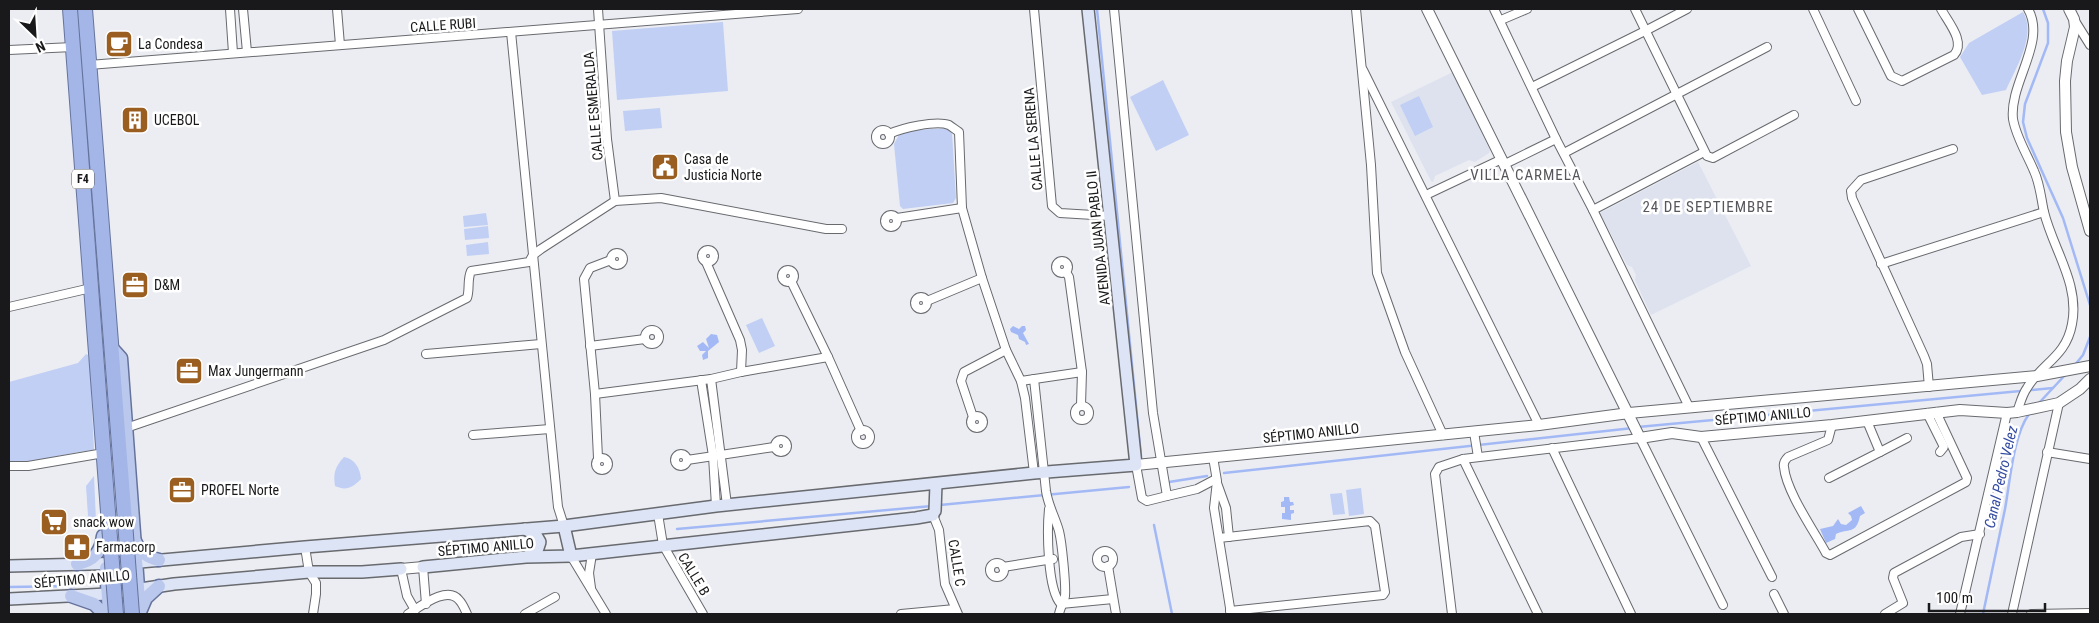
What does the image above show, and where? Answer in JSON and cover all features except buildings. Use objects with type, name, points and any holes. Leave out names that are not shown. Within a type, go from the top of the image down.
[{"type":"highway","name":"F4","points":[[70,9],[96,349],[109,608]]},
{"type":"highway","name":"F4","points":[[85,9],[125,522],[137,606]]},
{"type":"main road","name":"AVENIDA JUAN PABLO II","points":[[1088,9],[1136,465]]},
{"type":"main road","points":[[112,347],[121,358],[136,563],[137,606]]},
{"type":"main road","points":[[96,349],[92,363],[98,454],[106,531],[105,558],[109,608]]},
{"type":"main road","name":"SÉPTIMO ANILLO","points":[[9,566],[77,564],[105,558],[136,563],[564,526],[722,505],[1136,465]]},
{"type":"main road","points":[[935,509],[936,484]]},
{"type":"main road","name":"SÉPTIMO ANILLO","points":[[423,567],[526,557],[592,554],[916,518],[935,509]]},
{"type":"main road","points":[[564,526],[571,556]]},
{"type":"main road","points":[[525,528],[536,535],[540,542],[538,551],[526,557]]},
{"type":"main road","points":[[77,564],[85,563],[98,552],[106,531]]},
{"type":"main road","points":[[105,558],[124,560],[131,556],[134,544]]},
{"type":"main road","points":[[134,544],[147,556],[159,560]]},
{"type":"main road","name":"SÉPTIMO ANILLO","points":[[137,606],[159,586],[309,572],[362,572],[401,569]]},
{"type":"main road","points":[[137,606],[159,586]]},
{"type":"main road","points":[[109,608],[119,595],[126,594],[137,606]]},
{"type":"main road","points":[[71,596],[109,608]]},
{"type":"main road","name":"SÉPTIMO ANILLO","points":[[9,599],[71,596],[109,608]]},
{"type":"street","points":[[230,9],[234,54]]},
{"type":"street","points":[[244,9],[247,52]]},
{"type":"street","points":[[337,9],[340,46]]},
{"type":"street","name":"CALLE ESMERALDA","points":[[598,9],[606,139],[615,202]]},
{"type":"street","name":"CALLE RUBI","points":[[89,65],[798,9]]},
{"type":"street","name":"CALLE LA SERENA","points":[[1034,9],[1052,206],[1060,213],[1110,216]]},
{"type":"street","points":[[1114,9],[1152,404],[1160,463],[1167,496]]},
{"type":"street","points":[[1356,9],[1371,165],[1377,273],[1405,352],[1443,435]]},
{"type":"street","points":[[1427,9],[1723,605]]},
{"type":"street","points":[[1494,9],[1688,407]]},
{"type":"street","points":[[1501,20],[1527,9]]},
{"type":"street","points":[[1635,9],[1707,156],[1713,158],[1794,115]]},
{"type":"street","points":[[1532,87],[1686,9]]},
{"type":"street","points":[[1813,9],[1856,101]]},
{"type":"street","points":[[1858,9],[1891,76],[1902,81],[1954,56],[1958,51],[1959,44],[1957,38],[1941,9]]},
{"type":"street","points":[[1960,614],[1980,534],[2015,412],[2027,387],[2063,350],[2072,325],[2074,311],[2068,279],[2044,212],[2040,187],[2016,130],[2013,117],[2016,92],[2032,41],[2033,22],[2028,9]]},
{"type":"street","points":[[2069,9],[2089,40]]},
{"type":"street","points":[[2074,19],[2075,27],[2067,61],[2065,81],[2066,132],[2072,167],[2090,231]]},
{"type":"street","points":[[511,32],[558,507],[564,526]]},
{"type":"street","points":[[1564,153],[1767,46]]},
{"type":"street","points":[[9,50],[73,47]]},
{"type":"street","points":[[1361,66],[1539,425]]},
{"type":"street","points":[[889,134],[909,127],[941,124],[948,125],[959,132],[962,208],[982,278],[1006,350],[1021,381],[1040,473],[1046,490],[1048,505],[1047,534],[1050,560],[1056,598],[1061,604]]},
{"type":"street","points":[[1426,195],[1556,139]]},
{"type":"street","points":[[1929,387],[1927,364],[1852,198],[1851,191],[1861,180],[1953,148]]},
{"type":"street","points":[[1593,210],[1704,152]]},
{"type":"street","points":[[126,428],[384,340],[467,298],[471,271],[529,262],[532,255],[615,202],[661,198],[826,229],[842,229]]},
{"type":"street","points":[[897,218],[962,208]]},
{"type":"street","points":[[1881,264],[2044,212]]},
{"type":"street","points":[[598,458],[595,394],[584,279],[590,268],[611,260]]},
{"type":"street","points":[[706,262],[740,340],[742,350],[741,372]]},
{"type":"street","points":[[1066,272],[1069,278],[1082,372],[1081,406]]},
{"type":"street","points":[[927,301],[982,278]]},
{"type":"street","points":[[791,281],[861,431]]},
{"type":"street","points":[[9,307],[92,288]]},
{"type":"street","points":[[590,346],[645,339]]},
{"type":"street","points":[[426,354],[541,344]]},
{"type":"street","points":[[973,417],[961,381],[962,376],[964,372],[1006,350]]},
{"type":"street","points":[[595,394],[711,379],[741,372],[828,358]]},
{"type":"street","name":"SÉPTIMO ANILLO","points":[[1452,614],[1435,474],[1438,468],[1444,464],[1463,459],[1552,448],[1634,425],[1688,407],[2037,376],[2088,366]]},
{"type":"street","points":[[1021,381],[1082,372]]},
{"type":"street","points":[[711,379],[722,455],[722,505]]},
{"type":"street","points":[[1034,379],[1040,473]]},
{"type":"street","name":"SÉPTIMO ANILLO","points":[[1136,465],[1443,435],[1475,440],[1539,425],[1634,425],[1701,437],[1832,425],[1960,410],[2015,412],[2059,403],[2080,389],[2090,379]]},
{"type":"street","points":[[701,380],[722,505]]},
{"type":"street","points":[[2012,614],[2059,403]]},
{"type":"street","points":[[1832,425],[1828,440],[1788,457],[1783,467],[1789,486],[1826,553],[1830,555],[1966,482],[1967,478],[1932,413]]},
{"type":"street","points":[[1932,413],[1944,447],[1940,452]]},
{"type":"street","points":[[1867,421],[1880,452]]},
{"type":"street","points":[[473,435],[550,429]]},
{"type":"street","points":[[1701,437],[1772,577]]},
{"type":"street","points":[[1829,478],[1907,438]]},
{"type":"street","points":[[1475,440],[1478,457]]},
{"type":"street","points":[[687,460],[774,447]]},
{"type":"street","points":[[1552,448],[1632,614]]},
{"type":"street","points":[[2047,452],[2090,458]]},
{"type":"street","points":[[9,466],[28,466],[98,454]]},
{"type":"street","points":[[1213,457],[1216,480],[1214,501],[1219,538],[1231,613],[1381,596],[1385,592],[1375,526],[1372,522],[1219,538]]},
{"type":"street","points":[[1463,459],[1538,614]]},
{"type":"street","points":[[1136,465],[1142,498],[1147,501],[1197,489],[1216,480]]},
{"type":"street","points":[[1216,480],[1224,501],[1229,538]]},
{"type":"street","points":[[1048,505],[1059,531],[1062,558],[1065,598],[1061,604],[1060,614]]},
{"type":"street","name":"CALLE C","points":[[935,509],[945,584],[956,612]]},
{"type":"street","points":[[658,514],[663,546]]},
{"type":"street","points":[[1885,614],[1904,604],[1893,578],[1894,573],[1961,537],[1980,534]]},
{"type":"street","name":"CALLE B","points":[[663,546],[703,614]]},
{"type":"street","points":[[305,547],[309,572],[316,583],[313,614]]},
{"type":"street","points":[[592,554],[589,567],[592,588],[606,614]]},
{"type":"street","points":[[571,556],[586,583],[592,588]]},
{"type":"street","points":[[1003,567],[1062,558]]},
{"type":"street","points":[[1108,566],[1116,614]]},
{"type":"street","points":[[423,567],[426,604]]},
{"type":"street","name":"SÉPTIMO ANILLO","points":[[401,569],[423,567]]},
{"type":"street","points":[[401,569],[406,596],[412,612],[439,597],[450,595],[459,600],[467,614]]},
{"type":"street","points":[[1774,594],[1784,614]]},
{"type":"street","points":[[525,614],[555,597]]},
{"type":"street","points":[[1061,604],[1114,599]]},
{"type":"street","points":[[901,614],[956,612]]},
{"type":"street","points":[[2031,614],[2090,612]]},
{"type":"shaded area","points":[[2023,12],[2027,21],[2026,41],[2006,90],[1982,95],[1960,57],[1969,43]]},
{"type":"shaded area","points":[[723,22],[728,91],[617,100],[612,31]]},
{"type":"shaded area","points":[[1453,72],[1490,150],[1489,153],[1475,162],[1469,160],[1435,176],[1433,182],[1391,102]]},
{"type":"shaded area","points":[[1163,80],[1189,135],[1156,151],[1130,97]]},
{"type":"shaded area","points":[[1419,96],[1433,127],[1415,136],[1400,105]]},
{"type":"shaded area","points":[[660,108],[662,128],[625,131],[623,111]]},
{"type":"shaded area","points":[[948,128],[952,133],[956,198],[953,203],[903,209],[900,206],[894,144],[901,131]]},
{"type":"shaded area","points":[[1698,162],[1751,266],[1651,315],[1635,280],[1636,275],[1632,267],[1627,265],[1600,213]]},
{"type":"shaded area","points":[[486,213],[488,225],[464,227],[463,216]]},
{"type":"shaded area","points":[[488,226],[489,238],[465,240],[464,229]]},
{"type":"shaded area","points":[[488,242],[489,254],[467,256],[466,245]]},
{"type":"shaded area","points":[[762,318],[775,346],[759,353],[746,325]]},
{"type":"shaded area","points":[[1013,326],[1019,329],[1025,326],[1026,330],[1023,333],[1029,344],[1026,345],[1025,342],[1019,339],[1018,335],[1011,332],[1010,329]]},
{"type":"shaded area","points":[[711,334],[717,335],[719,342],[708,351],[708,358],[703,360],[702,355],[706,351],[700,351],[697,346],[703,342],[709,348],[706,339]]},
{"type":"shaded area","points":[[86,354],[88,355],[90,366],[94,450],[30,461],[9,462],[9,382],[78,363]]},
{"type":"shaded area","points":[[344,457],[356,465],[361,479],[355,485],[339,488],[335,486],[335,470]]},
{"type":"shaded area","points":[[94,476],[96,521],[93,523],[88,516],[86,486]]},
{"type":"shaded area","points":[[1361,488],[1364,514],[1349,516],[1346,490]]},
{"type":"shaded area","points":[[1342,493],[1345,514],[1333,515],[1330,494]]},
{"type":"shaded area","points":[[1284,497],[1289,497],[1290,502],[1293,502],[1294,505],[1290,506],[1290,510],[1294,510],[1294,513],[1291,514],[1291,520],[1282,519],[1285,507],[1281,507],[1281,502],[1284,501]]},
{"type":"shaded area","points":[[1861,506],[1865,513],[1860,516],[1856,526],[1851,530],[1836,534],[1835,539],[1826,543],[1820,529],[1833,526],[1838,519],[1841,524],[1846,525],[1852,520],[1848,513]]},
{"type":"waterway","points":[[1097,9],[1141,456]]},
{"type":"waterway","name":"Canal Pedro Velez","points":[[2043,9],[2048,23],[2048,43],[2025,104],[2023,122],[2027,138],[2063,218],[2090,305]]},
{"type":"waterway","name":"Canal Pedro Velez","points":[[2074,366],[2083,355],[2090,337]]},
{"type":"waterway","name":"Canal Pedro Velez","points":[[2038,404],[2067,373]]},
{"type":"waterway","points":[[1638,427],[2053,388]]},
{"type":"waterway","name":"Canal Pedro Velez","points":[[1983,614],[2016,447],[2019,434],[2029,414]]},
{"type":"waterway","points":[[1224,473],[1633,428]]},
{"type":"waterway","points":[[1169,482],[1207,476]]},
{"type":"waterway","points":[[940,505],[1129,487]]},
{"type":"waterway","points":[[677,529],[932,506]]},
{"type":"waterway","points":[[1154,525],[1172,614]]},
{"type":"waterway","points":[[9,587],[75,586]]},
{"type":"place","name":"La Condesa","points":[[119,44]]},
{"type":"place","name":"UCEBOL","points":[[135,120]]},
{"type":"place","name":"Casa de Justicia Norte","points":[[665,167]]},
{"type":"place","name":"D&M","points":[[135,285]]},
{"type":"place","name":"Max Jungermann","points":[[189,371]]},
{"type":"place","name":"PROFEL Norte","points":[[182,490]]},
{"type":"place","name":"snack wow","points":[[54,522]]},
{"type":"place","name":"Farmacorp","points":[[77,547]]},
{"type":"district","name":"VILLA CARMELA","points":[[1526,175]]},
{"type":"district","name":"24 DE SEPTIEMBRE","points":[[1708,207]]}]
